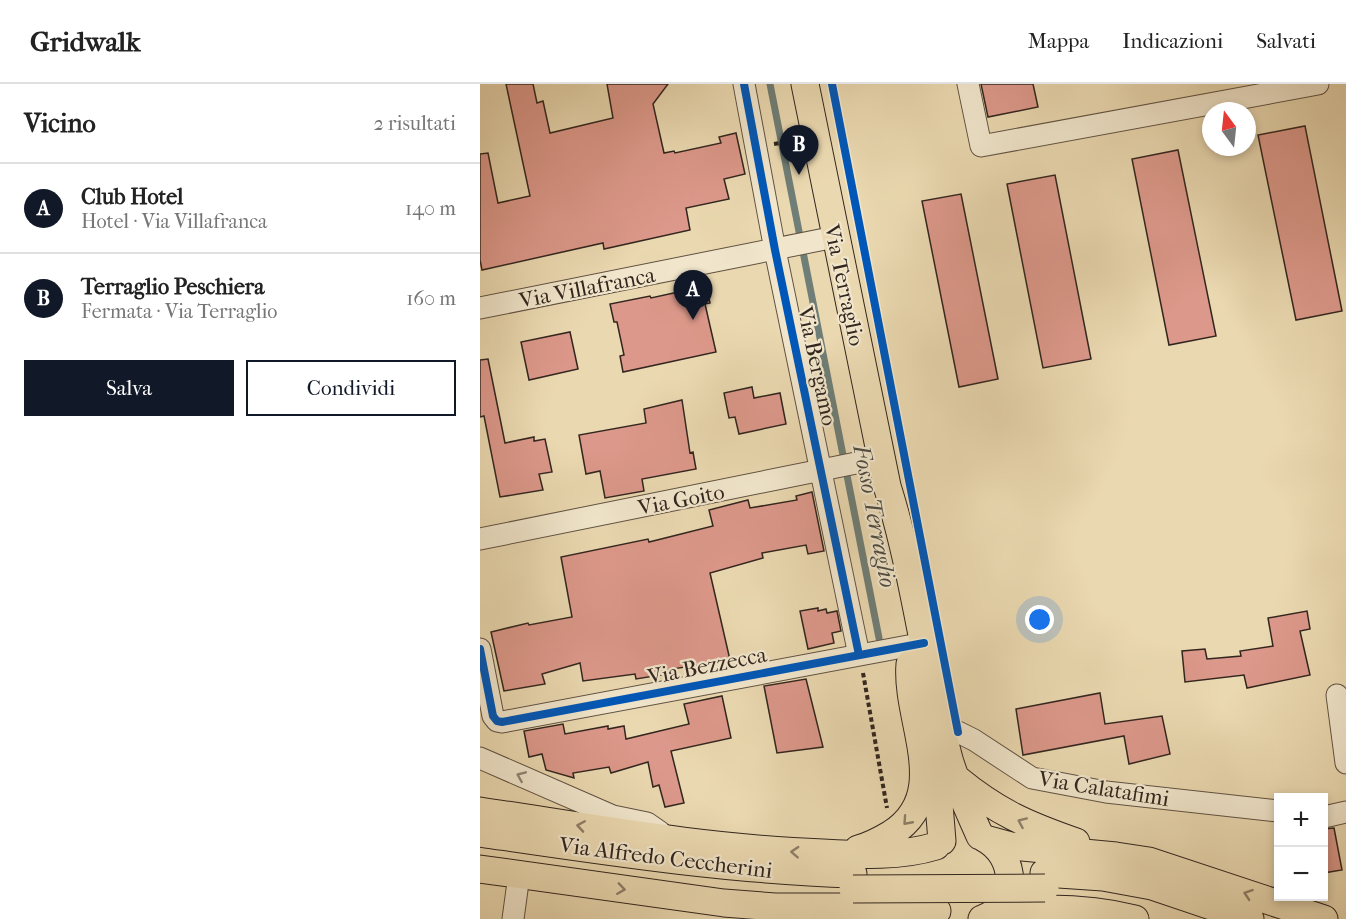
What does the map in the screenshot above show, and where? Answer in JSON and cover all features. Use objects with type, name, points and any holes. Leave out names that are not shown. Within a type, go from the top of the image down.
[{"type":"main road","name":"Via Terraglio","points":[[805,84],[826,239],[871,460],[887,486],[884,528],[914,651],[937,780],[939,843]]},
{"type":"main road","name":"Via Terraglio","points":[[914,651],[956,778],[984,838],[1004,855],[1010,875],[1007,895],[988,917]]},
{"type":"main road","points":[[849,872],[879,841],[904,826],[917,807],[924,784],[923,758],[909,687],[914,651]]},
{"type":"main road","points":[[956,778],[977,796],[1005,814],[1031,826],[1116,856]]},
{"type":"main road","points":[[480,811],[671,839],[794,852],[849,872],[1045,888],[1088,889],[1147,901],[1205,919]]},
{"type":"main road","name":"Via Alfredo Ceccherini","points":[[480,832],[584,856]]},
{"type":"main road","points":[[849,872],[897,854],[919,851],[960,835],[1022,847],[1149,861],[1324,919]]},
{"type":"main road","points":[[939,843],[926,861],[922,879],[929,902],[944,915]]},
{"type":"main road","name":"Via Alfredo Ceccherini","points":[[480,849],[771,871],[849,872]]},
{"type":"main road","points":[[480,869],[724,903],[774,907],[878,907],[944,915]]},
{"type":"main road","points":[[849,872],[1044,873],[1095,876],[1152,886],[1250,919]]},
{"type":"main road","points":[[988,917],[1043,909],[1085,910],[1135,919]]},
{"type":"street","name":"Via Bergamo","points":[[744,84],[782,248],[827,469],[859,655]]},
{"type":"street","points":[[968,84],[981,146],[1216,93],[1318,84]]},
{"type":"street","name":"Via Villafranca","points":[[480,308],[826,239]]},
{"type":"street","name":"Via Goito","points":[[480,539],[871,460]]},
{"type":"street","name":"Via Bezzecca","points":[[480,649],[493,716],[497,721],[502,722],[859,655],[914,651]]},
{"type":"street","points":[[1336,695],[1346,763]]},
{"type":"street","name":"Via Calatafimi","points":[[942,730],[958,732],[974,740],[1032,778],[1106,792],[1274,811]]},
{"type":"street","points":[[480,758],[614,816],[647,824],[671,839]]},
{"type":"street","points":[[1328,816],[1346,812]]},
{"type":"street","points":[[513,919],[519,875]]},
{"type":"path","points":[[859,655],[887,810]]},
{"type":"building","points":[[506,84],[533,84],[537,103],[543,101],[550,133],[613,118],[607,84],[668,84],[653,104],[664,153],[674,151],[675,153],[721,143],[719,137],[736,133],[745,174],[724,179],[729,199],[686,208],[690,230],[604,249],[603,243],[482,270],[480,260],[480,154],[488,153],[498,203],[530,196]]},
{"type":"building","points":[[981,84],[1033,84],[1038,107],[988,117]]},
{"type":"building","points":[[1305,126],[1342,311],[1296,320],[1258,135]]},
{"type":"building","points":[[1178,150],[1216,336],[1169,345],[1132,159]]},
{"type":"building","points":[[1055,175],[1091,359],[1043,368],[1007,184]]},
{"type":"building","points":[[961,194],[998,379],[959,387],[922,201]]},
{"type":"building","points":[[706,286],[710,303],[705,304],[716,352],[623,372],[620,356],[624,355],[617,322],[614,322],[610,304]]},
{"type":"building","points":[[570,332],[578,369],[529,380],[521,342]]},
{"type":"building","points":[[488,359],[505,443],[534,437],[534,441],[545,439],[552,472],[539,474],[543,490],[500,497],[484,416],[480,417],[480,360]]},
{"type":"building","points":[[752,387],[754,398],[780,393],[786,424],[739,434],[735,417],[729,418],[724,393]]},
{"type":"building","points":[[682,400],[690,453],[693,452],[696,469],[642,479],[644,491],[605,498],[600,471],[586,474],[579,435],[646,423],[644,409]]},
{"type":"building","points":[[812,492],[824,551],[808,554],[806,545],[762,553],[763,558],[710,573],[730,660],[672,669],[673,673],[636,679],[635,674],[583,681],[580,663],[542,674],[545,684],[504,691],[491,632],[528,623],[529,625],[572,617],[561,557],[648,539],[649,542],[713,526],[709,510],[748,500],[750,508],[797,500],[796,496]]},
{"type":"building","points":[[818,608],[818,611],[826,609],[827,613],[837,611],[841,631],[832,633],[834,643],[808,649],[800,611]]},
{"type":"building","points":[[1307,611],[1310,629],[1300,631],[1310,675],[1247,688],[1244,675],[1185,682],[1182,651],[1205,649],[1207,659],[1241,656],[1240,651],[1273,646],[1268,618]]},
{"type":"building","points":[[806,679],[823,747],[777,753],[764,686]]},
{"type":"building","points":[[1100,693],[1105,724],[1162,716],[1170,754],[1129,764],[1124,736],[1023,755],[1016,709]]},
{"type":"building","points":[[722,696],[731,738],[671,751],[684,803],[665,807],[659,785],[653,787],[648,762],[611,773],[609,767],[573,773],[574,778],[546,770],[542,754],[529,757],[524,731],[563,724],[565,734],[608,726],[608,729],[624,726],[626,739],[689,724],[684,704]]},
{"type":"building","points":[[1334,828],[1342,870],[1328,872],[1328,829]]},
{"type":"waterway","name":"Fosso Terraglio","points":[[770,84],[879,638]]},
{"type":"cycle path","points":[[744,84],[775,250],[859,655]]},
{"type":"cycle path","points":[[832,84],[958,732]]},
{"type":"cycle path","points":[[480,649],[493,716],[497,721],[502,722],[924,643]]},
{"type":"place","name":"Terraglio Peschiera","points":[[799,175]]},
{"type":"place","name":"Club Hotel","points":[[693,320]]}]
